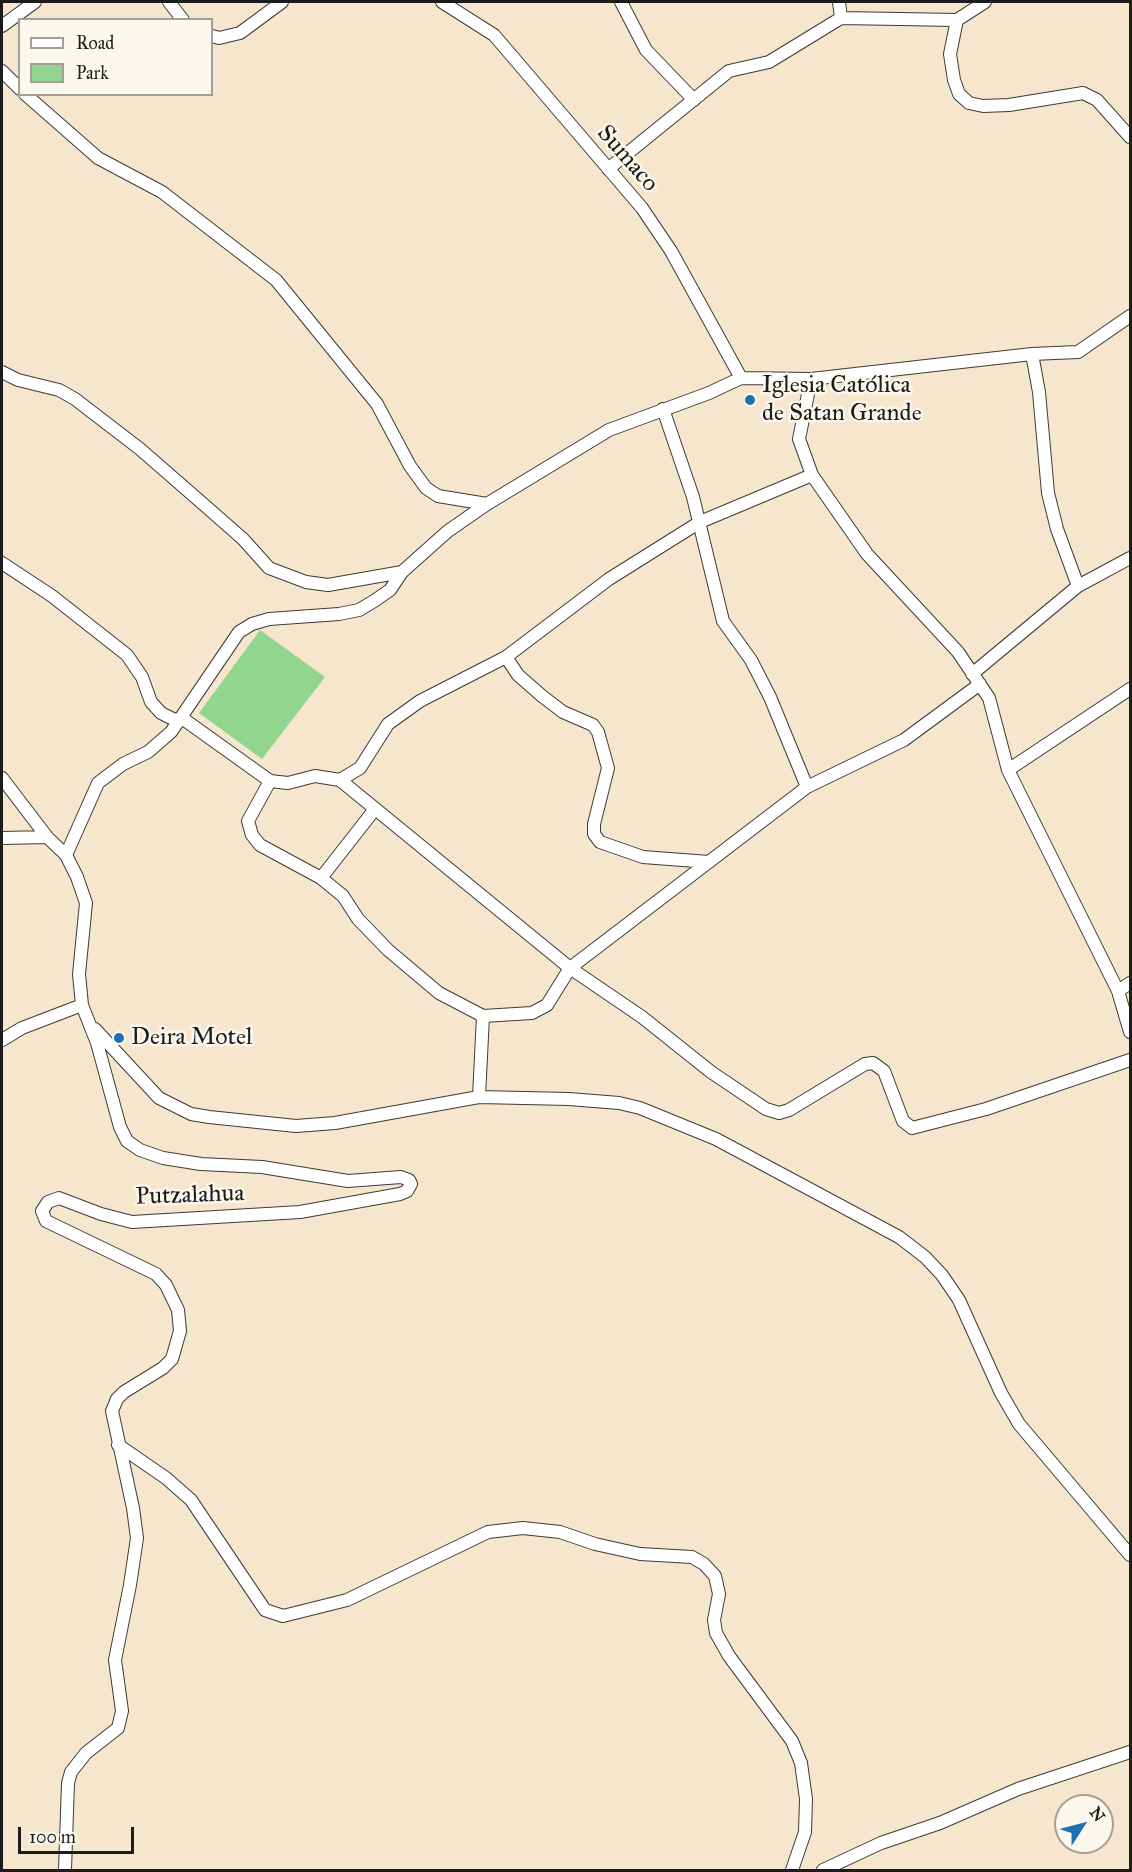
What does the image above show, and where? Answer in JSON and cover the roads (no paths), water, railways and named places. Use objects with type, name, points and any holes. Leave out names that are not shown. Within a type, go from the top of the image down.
[{"type":"street","points":[[2,26],[35,2]]},
{"type":"street","points":[[169,2],[181,18]]},
{"type":"street","points":[[213,36],[219,38],[240,33],[282,2]]},
{"type":"street","name":"Sumaco","points":[[442,2],[494,35],[658,229],[741,378]]},
{"type":"street","points":[[621,2],[646,50],[694,100]]},
{"type":"street","points":[[839,2],[841,18]]},
{"type":"street","points":[[608,169],[729,70],[769,62],[841,18],[957,20],[985,2]]},
{"type":"street","points":[[957,20],[950,54],[951,63],[959,94],[969,103],[983,106],[1009,105],[1083,93],[1097,100],[1131,137]]},
{"type":"street","points":[[2,71],[18,87]]},
{"type":"street","points":[[28,96],[98,158],[162,192],[276,280],[377,404],[417,478],[426,488],[438,496],[487,504]]},
{"type":"street","points":[[66,855],[98,783],[123,764],[159,744],[182,718],[239,633],[252,624],[269,619],[339,614],[358,610],[390,590],[402,572],[448,531],[487,504],[609,430],[709,393],[741,378],[812,379],[1032,354],[1078,352],[1131,316]]},
{"type":"street","points":[[1032,354],[1039,392],[1048,493],[1057,529],[1078,586]]},
{"type":"street","points":[[2,372],[18,380],[59,390],[75,399],[140,449],[194,495],[243,539],[269,568],[306,582],[328,585],[402,572]]},
{"type":"street","points":[[812,379],[798,439],[812,475],[867,554],[958,652],[976,679],[995,715],[1008,770],[1118,991],[1131,1032]]},
{"type":"street","points":[[663,409],[700,522],[723,621],[751,660],[770,697],[807,787]]},
{"type":"street","points":[[340,780],[360,768],[388,724],[402,713],[506,657],[609,579],[700,522],[812,475]]},
{"type":"street","points":[[270,781],[248,821],[252,835],[260,844],[321,878],[343,896],[358,920],[388,950],[439,993],[483,1016],[532,1013],[547,1005],[570,968],[807,787],[904,740],[940,716],[976,679],[1078,586],[1131,558]]},
{"type":"street","points":[[2,562],[52,596],[127,655],[142,678],[151,702],[170,719],[182,718],[270,781],[288,783],[315,776],[340,780],[570,968],[642,1017],[711,1072],[766,1109],[779,1113],[802,1103],[865,1064],[873,1063],[884,1071],[903,1121],[912,1128],[986,1109],[1131,1060]]},
{"type":"street","points":[[506,657],[518,675],[542,696],[563,712],[593,725],[598,732],[608,768],[594,824],[594,834],[600,842],[643,857],[709,862]]},
{"type":"street","points":[[1008,770],[1131,689]]},
{"type":"street","points":[[359,795],[360,768]]},
{"type":"street","name":"Putzalahua","points":[[2,778],[47,837],[66,855],[74,869],[86,903],[79,975],[82,1005],[89,1021],[120,1127],[128,1141],[140,1150],[164,1158],[201,1164],[262,1167],[348,1181],[401,1177],[409,1180],[411,1184],[407,1191],[400,1194],[311,1210],[132,1222],[117,1219],[59,1198],[48,1202],[41,1214],[46,1221],[156,1274],[166,1285],[178,1310],[180,1331],[172,1359],[164,1368],[124,1392],[113,1405],[118,1445],[133,1508],[136,1538],[130,1585],[115,1659],[122,1711],[118,1728],[86,1753],[71,1772],[68,1783],[65,1870]]},
{"type":"street","points":[[321,878],[375,809]]},
{"type":"street","points":[[2,838],[47,837]]},
{"type":"street","points":[[1118,991],[1131,983]]},
{"type":"street","points":[[2,1040],[41,1020],[82,1005]]},
{"type":"street","points":[[479,1096],[483,1016]]},
{"type":"street","points":[[89,1021],[151,1090],[167,1103],[191,1114],[249,1123],[296,1126],[335,1123],[479,1096],[569,1099],[619,1103],[640,1108],[716,1139],[899,1237],[942,1275],[959,1300],[1001,1394],[1018,1424],[1131,1555]]},
{"type":"street","points":[[118,1445],[166,1478],[191,1500],[265,1610],[283,1616],[346,1600],[488,1532],[523,1528],[560,1532],[595,1544],[640,1554],[692,1557],[704,1564],[715,1576],[719,1594],[714,1620],[716,1633],[729,1656],[792,1741],[801,1762],[806,1799],[805,1832],[792,1870]]},
{"type":"street","points":[[823,1870],[881,1843],[939,1823],[1018,1789],[1131,1752]]},
{"type":"place","name":"Iglesia Católica de Satan Grande","points":[[750,400]]},
{"type":"place","name":"Deira Motel","points":[[119,1038]]}]
